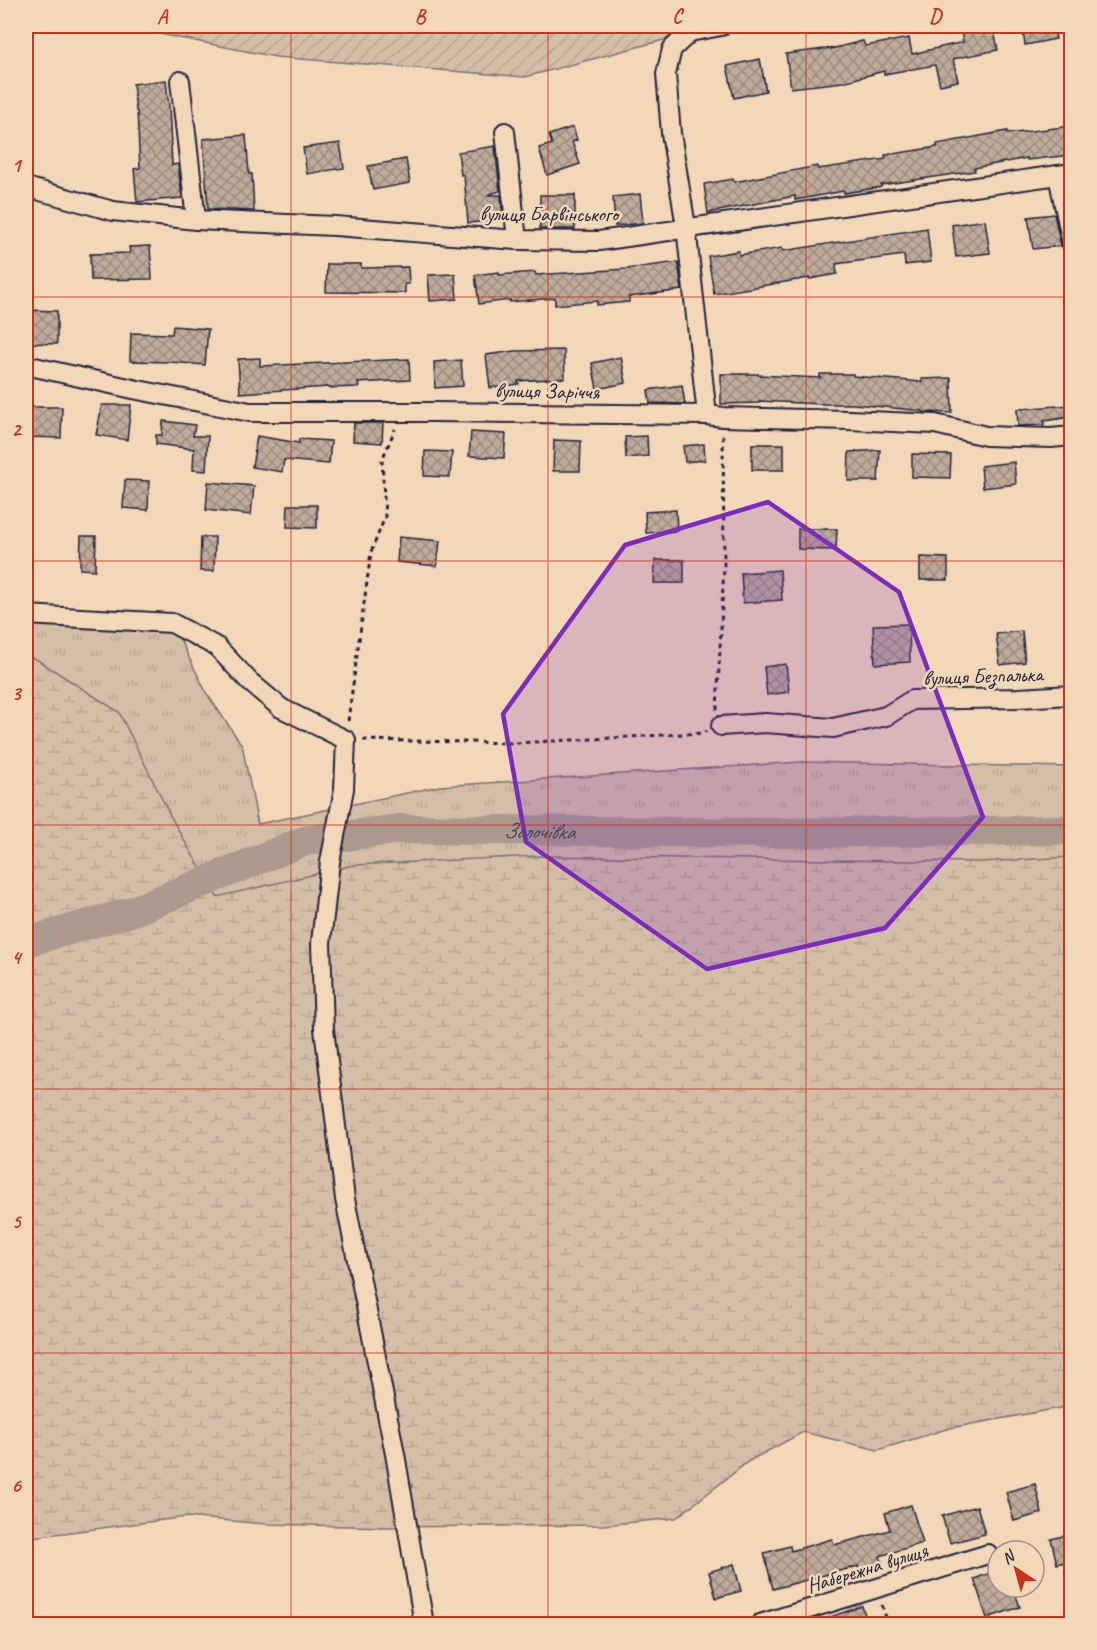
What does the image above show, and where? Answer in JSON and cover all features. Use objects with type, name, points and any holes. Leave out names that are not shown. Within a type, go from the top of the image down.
[{"type":"street","points":[[715,416],[671,133],[666,74],[672,49],[690,32],[721,26]]},
{"type":"street","points":[[180,81],[196,220]]},
{"type":"street","points":[[505,132],[517,240]]},
{"type":"street","points":[[1065,174],[1071,244]]},
{"type":"street","name":"вулиця Барвінського","points":[[26,187],[113,211],[196,220],[335,226],[517,240],[599,241],[1065,174]]},
{"type":"street","name":"вулиця Заріччя","points":[[26,364],[133,389],[250,411],[715,416],[849,420],[935,424],[986,436],[1051,438],[1071,436]]},
{"type":"street","points":[[26,615],[172,623],[218,647],[250,682],[281,708],[346,740],[344,789],[330,861],[321,943],[326,1040],[345,1199],[395,1454],[424,1624]]},
{"type":"street","name":"вулиця Безпалька","points":[[721,726],[765,723],[833,728],[886,716],[912,700],[1071,695]]},
{"type":"street","name":"Набережна вулиця","points":[[760,1624],[986,1555]]},
{"type":"path","points":[[399,412],[382,460],[386,517],[371,552],[346,740],[516,743],[703,733],[721,726],[716,709],[724,565],[715,416]]},
{"type":"path","points":[[877,1589],[888,1624]]},
{"type":"highlighted area","points":[[768,502],[899,592],[983,817],[885,928],[707,969],[526,842],[503,714],[625,545]]},
{"type":"green space","points":[[120,26],[716,26],[525,77],[276,57]]},
{"type":"green space","points":[[26,615],[172,623],[207,694],[242,745],[258,824],[440,786],[801,762],[1071,767],[1071,1018],[205,933],[26,797]]},
{"type":"green space","points":[[26,657],[36,659],[119,712],[173,821],[217,897],[354,865],[538,856],[980,862],[1071,857],[1071,1406],[950,1428],[878,1450],[803,1432],[749,1461],[676,1518],[603,1525],[387,1527],[267,1524],[186,1517],[26,1538]]},
{"type":"building","points":[[960,26],[993,26],[998,50],[953,59],[958,81],[940,85],[935,65],[884,74],[884,71],[843,82],[791,88],[786,54],[831,49],[863,41],[865,46],[909,38],[912,54],[963,42]]},
{"type":"building","points":[[1022,26],[1053,26],[1056,39],[1025,45]]},
{"type":"building","points":[[760,59],[766,91],[734,98],[727,66]]},
{"type":"building","points":[[166,80],[172,165],[178,164],[182,198],[137,202],[134,169],[140,168],[133,84]]},
{"type":"building","points":[[1071,126],[1071,155],[1027,160],[1027,158],[974,168],[975,171],[795,200],[795,196],[708,213],[704,184],[733,179],[734,182],[817,166],[818,169],[886,159],[885,155],[937,147],[937,144],[1007,131],[1007,134]]},
{"type":"building","points":[[573,127],[577,140],[572,142],[580,164],[547,175],[539,148],[552,144],[549,135]]},
{"type":"building","points":[[246,135],[249,174],[252,174],[254,211],[208,209],[203,139]]},
{"type":"building","points":[[340,143],[344,168],[307,174],[303,148]]},
{"type":"building","points":[[495,146],[500,191],[487,195],[501,195],[503,220],[468,223],[464,175],[461,175],[458,152]]},
{"type":"building","points":[[406,159],[410,183],[373,190],[368,166]]},
{"type":"building","points":[[640,194],[643,223],[615,226],[613,197]]},
{"type":"building","points":[[540,195],[575,195],[575,229],[540,229]]},
{"type":"building","points":[[1054,214],[1061,246],[1033,249],[1028,217]]},
{"type":"building","points":[[985,220],[990,253],[956,257],[952,225]]},
{"type":"building","points":[[927,228],[931,262],[905,265],[904,255],[836,264],[837,274],[714,294],[708,256],[739,251],[739,255],[782,248],[783,251]]},
{"type":"building","points":[[150,246],[152,279],[91,280],[90,254],[130,253],[129,247]]},
{"type":"building","points":[[678,262],[682,290],[629,297],[629,302],[597,305],[597,301],[555,305],[555,298],[479,304],[475,275],[535,272],[536,275],[626,269]]},
{"type":"building","points":[[327,264],[361,264],[361,268],[408,267],[409,284],[405,284],[405,293],[326,292]]},
{"type":"building","points":[[455,274],[457,299],[430,301],[428,275]]},
{"type":"building","points":[[29,310],[57,311],[57,344],[28,343]]},
{"type":"building","points":[[173,326],[208,329],[205,365],[130,361],[131,333],[172,334]]},
{"type":"building","points":[[564,350],[565,378],[518,381],[519,384],[490,388],[486,355],[515,351]]},
{"type":"building","points":[[621,357],[626,383],[597,389],[592,363]]},
{"type":"building","points":[[260,358],[260,366],[409,359],[410,380],[358,383],[359,387],[240,393],[238,359]]},
{"type":"building","points":[[461,360],[463,386],[435,388],[434,362]]},
{"type":"building","points":[[721,374],[820,378],[820,374],[853,374],[853,376],[922,382],[922,379],[951,378],[952,413],[854,404],[759,401],[759,403],[721,404]]},
{"type":"building","points":[[682,385],[685,404],[650,403],[648,390]]},
{"type":"building","points":[[102,405],[131,405],[127,440],[96,435]]},
{"type":"building","points":[[1071,405],[1071,417],[1044,421],[1044,425],[1018,426],[1017,409]]},
{"type":"building","points":[[29,407],[62,407],[61,438],[28,437]]},
{"type":"building","points":[[163,421],[195,425],[193,436],[208,436],[206,471],[193,470],[194,449],[156,444],[156,435],[162,435]]},
{"type":"building","points":[[354,423],[383,423],[382,443],[353,441]]},
{"type":"building","points":[[471,432],[506,434],[504,458],[469,456]]},
{"type":"building","points":[[257,436],[299,443],[299,439],[331,441],[329,464],[284,460],[282,472],[252,467]]},
{"type":"building","points":[[647,436],[648,456],[626,458],[625,437]]},
{"type":"building","points":[[554,440],[581,441],[580,471],[553,471]]},
{"type":"building","points":[[704,444],[705,460],[685,462],[683,446]]},
{"type":"building","points":[[752,444],[784,444],[784,470],[752,470]]},
{"type":"building","points":[[880,450],[878,481],[848,481],[849,452]]},
{"type":"building","points":[[425,451],[452,452],[450,477],[424,476]]},
{"type":"building","points":[[912,454],[951,455],[950,478],[912,477]]},
{"type":"building","points":[[1014,462],[1016,484],[983,488],[981,466]]},
{"type":"building","points":[[125,480],[149,481],[148,510],[123,508]]},
{"type":"building","points":[[208,482],[254,486],[251,515],[206,510]]},
{"type":"building","points":[[288,505],[317,505],[317,528],[287,527]]},
{"type":"building","points":[[676,510],[677,531],[646,533],[645,512]]},
{"type":"building","points":[[798,529],[837,529],[836,550],[798,549]]},
{"type":"building","points":[[81,536],[96,536],[95,570],[80,569]]},
{"type":"building","points":[[201,537],[215,537],[214,571],[200,571]]},
{"type":"building","points":[[399,537],[440,541],[437,566],[397,562]]},
{"type":"building","points":[[920,557],[948,558],[948,580],[920,580]]},
{"type":"building","points":[[655,560],[684,560],[684,583],[654,583]]},
{"type":"building","points":[[780,570],[782,600],[743,603],[741,573]]},
{"type":"building","points":[[909,624],[910,662],[875,664],[873,625]]},
{"type":"building","points":[[1022,631],[1025,662],[1000,665],[996,634]]},
{"type":"building","points":[[786,664],[789,692],[767,695],[764,667]]},
{"type":"building","points":[[1035,1484],[1042,1513],[1014,1521],[1006,1492]]},
{"type":"building","points":[[911,1505],[923,1543],[880,1556],[883,1566],[859,1573],[858,1566],[773,1589],[764,1553],[790,1546],[791,1551],[832,1539],[834,1545],[890,1530],[885,1513]]},
{"type":"building","points":[[977,1506],[985,1534],[950,1543],[942,1516]]},
{"type":"building","points":[[1071,1534],[1071,1560],[1057,1564],[1051,1539]]},
{"type":"building","points":[[734,1564],[741,1591],[716,1598],[709,1572]]},
{"type":"building","points":[[986,1574],[986,1599],[1017,1599],[1020,1607],[987,1618],[974,1579]]},
{"type":"building","points":[[862,1606],[868,1624],[816,1624],[816,1622]]},
{"type":"waterway","name":"Золочівка","points":[[26,942],[131,912],[304,841],[401,829],[780,833],[1072,830]]}]
